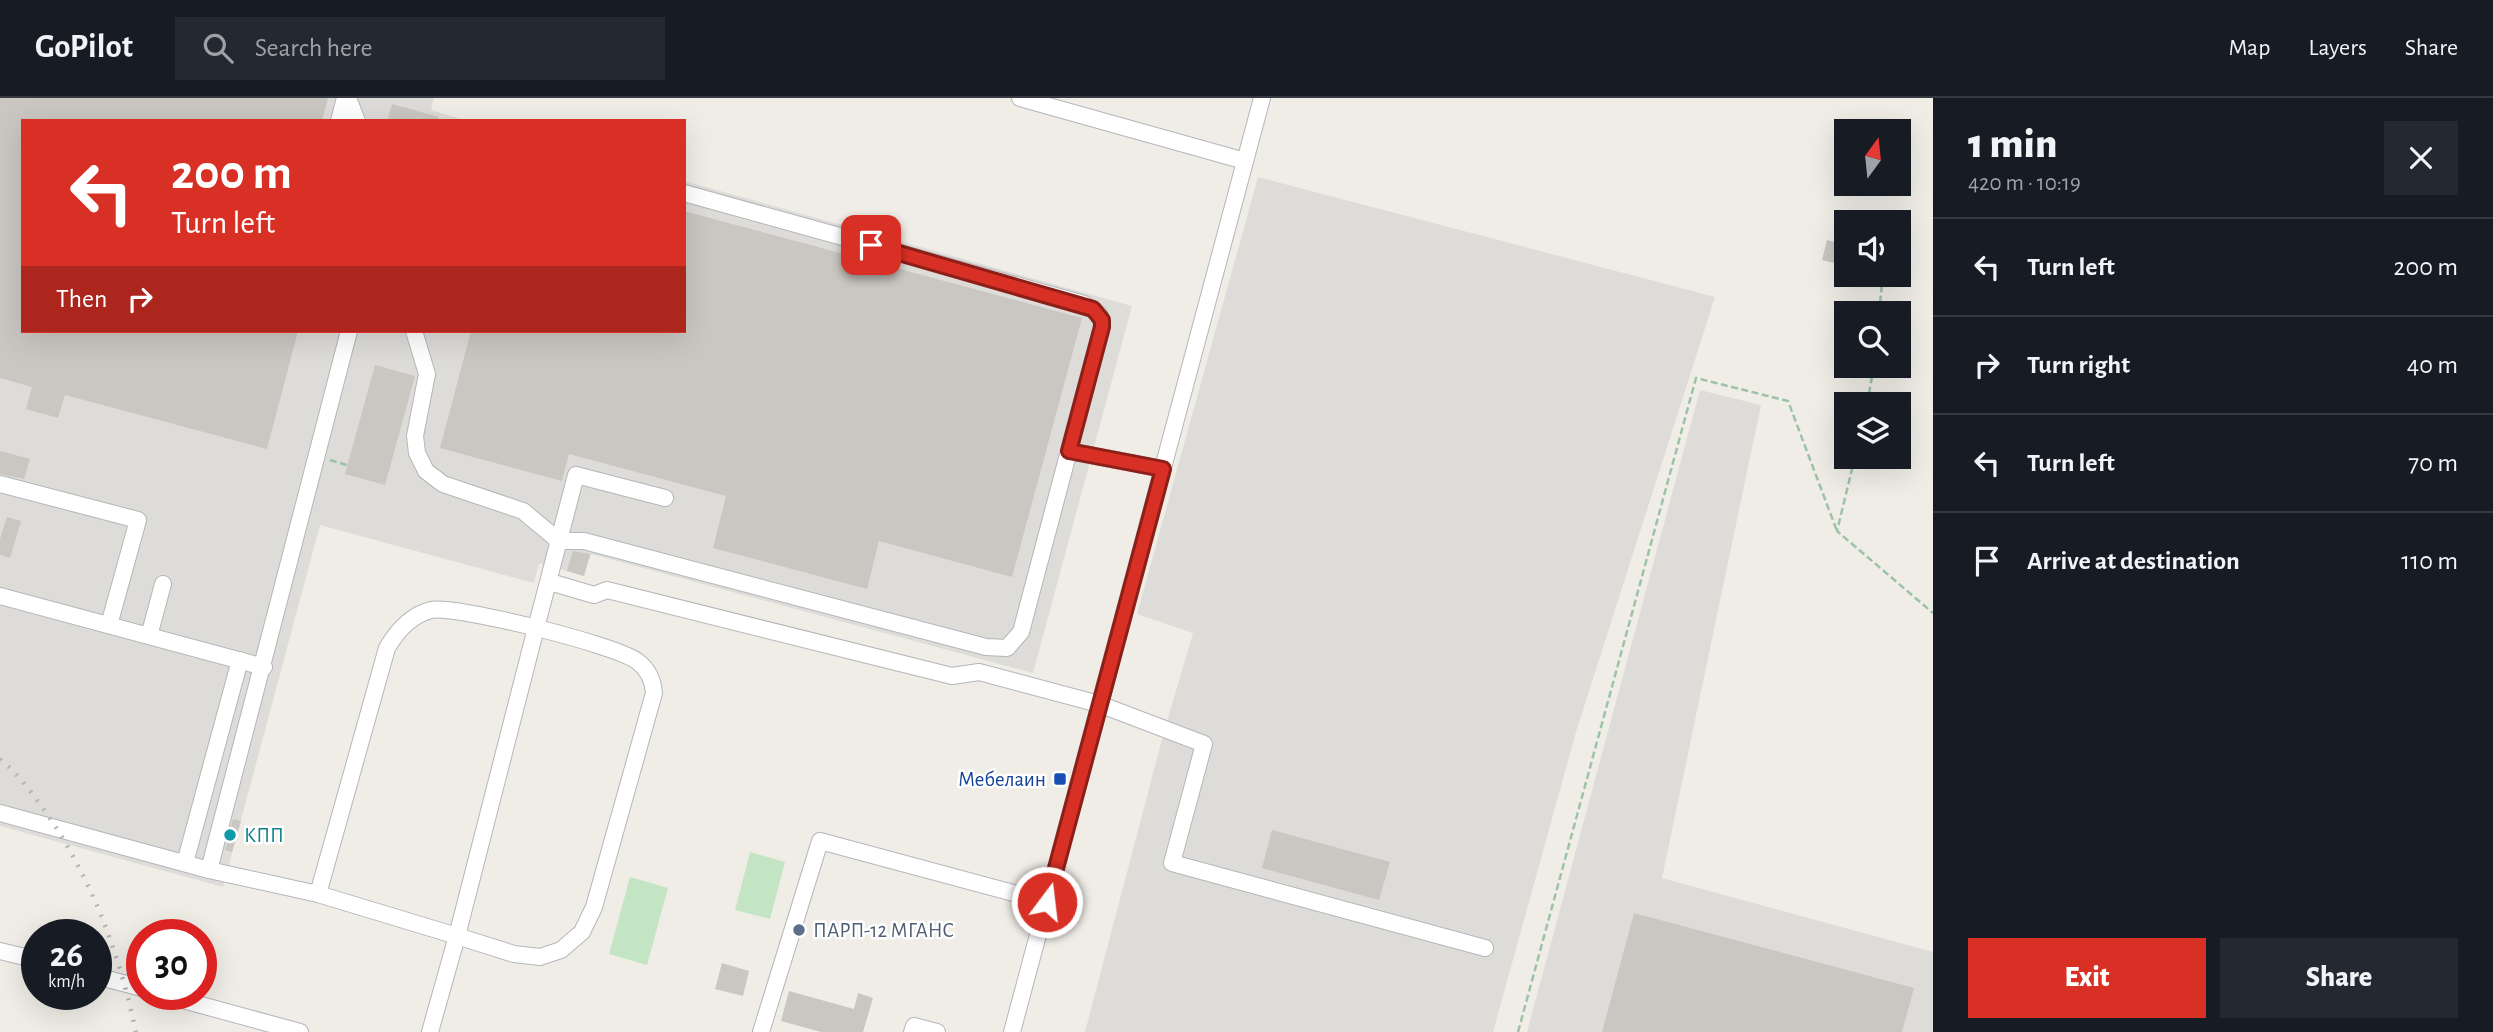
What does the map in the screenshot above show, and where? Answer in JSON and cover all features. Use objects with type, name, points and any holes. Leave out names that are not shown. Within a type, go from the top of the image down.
[{"type":"street","points":[[339,119],[346,98]]},
{"type":"street","points":[[346,98],[356,119]]},
{"type":"street","points":[[1020,98],[1245,161]]},
{"type":"street","points":[[1012,1032],[1262,98]]},
{"type":"street","points":[[415,333],[427,374],[415,436],[417,453],[426,471],[443,484],[523,511],[559,541],[584,541],[986,647],[1007,648],[1021,632],[1102,320],[1093,309],[686,194]]},
{"type":"street","points":[[209,870],[264,667],[348,333]]},
{"type":"street","points":[[1069,451],[1163,469]]},
{"type":"street","points":[[430,1032],[576,475],[665,498]]},
{"type":"street","points":[[0,484],[138,520],[109,625]]},
{"type":"street","points":[[550,582],[594,595],[607,590],[952,676],[979,672],[1099,704],[1204,744],[1172,863],[1485,948]]},
{"type":"street","points":[[149,636],[163,584]]},
{"type":"street","points":[[0,596],[264,667]]},
{"type":"street","points":[[0,813],[209,870],[318,894],[504,952],[535,957],[556,953],[576,938],[594,907],[654,693],[649,674],[634,658],[536,628],[440,610],[423,613],[399,631],[387,648],[318,894]]},
{"type":"street","points":[[185,863],[240,660]]},
{"type":"street","points":[[761,1032],[820,841],[1047,902]]},
{"type":"street","points":[[0,951],[21,956]]},
{"type":"street","points":[[217,1010],[291,1031]]},
{"type":"street","points":[[912,1032],[914,1026],[937,1032]]},
{"type":"path","points":[[1518,1032],[1696,379],[1788,401],[1837,531],[1933,613]]},
{"type":"path","points":[[337,462],[347,465]]},
{"type":"path","points":[[1837,531],[1852,469]]},
{"type":"shaded area","points":[[0,98],[434,98],[431,110],[461,119],[21,119],[21,333],[686,333],[686,182],[1132,306],[1033,673],[591,554],[584,576],[539,563],[534,583],[320,525],[223,887],[0,826]]},
{"type":"shaded area","points":[[1258,177],[1715,297],[1576,732],[1493,1032],[1085,1032],[1165,728],[1193,633],[1137,614]]},
{"type":"shaded area","points":[[1700,390],[1761,405],[1662,878],[1933,952],[1933,1032],[1527,1032]]},
{"type":"green space","points":[[750,852],[785,862],[770,919],[735,910]]},
{"type":"green space","points":[[630,877],[668,888],[647,965],[609,954]]},
{"type":"building","points":[[0,98],[328,98],[323,119],[21,119],[21,333],[297,333],[267,449],[65,395],[58,418],[26,409],[32,387],[0,378]]},
{"type":"building","points":[[392,104],[439,117],[438,119],[388,119]]},
{"type":"building","points":[[686,212],[1082,318],[1012,577],[879,541],[867,589],[713,548],[726,496],[569,454],[562,481],[440,448],[470,333],[686,333]]},
{"type":"building","points":[[1827,240],[1834,242],[1834,263],[1822,260]]},
{"type":"building","points":[[375,365],[415,376],[385,485],[345,474]]},
{"type":"building","points":[[0,451],[30,459],[24,479],[0,474]]},
{"type":"building","points":[[7,517],[21,521],[10,558],[0,555],[0,539]]},
{"type":"building","points":[[573,551],[590,554],[584,576],[567,571]]},
{"type":"building","points":[[233,819],[241,821],[232,852],[225,850]]},
{"type":"building","points":[[1272,830],[1390,862],[1379,900],[1262,868]]},
{"type":"building","points":[[1634,913],[1914,988],[1902,1032],[1602,1032]]},
{"type":"building","points":[[722,963],[749,971],[743,996],[715,989]]},
{"type":"building","points":[[789,991],[854,1009],[858,993],[873,998],[863,1032],[821,1032],[781,1021]]},
{"type":"railway","points":[[0,759],[38,801],[84,877],[115,952],[136,1032]]},
{"type":"place","name":"Мебелаин","points":[[1060,779]]},
{"type":"place","name":"КПП","points":[[230,835]]},
{"type":"place","name":"ПАРП-12 МГАНС","points":[[799,930]]},
{"type":"route","points":[[871,245],[1084,304],[1093,309],[1102,320],[1102,327],[1069,451],[1163,469],[1047,902]]}]
